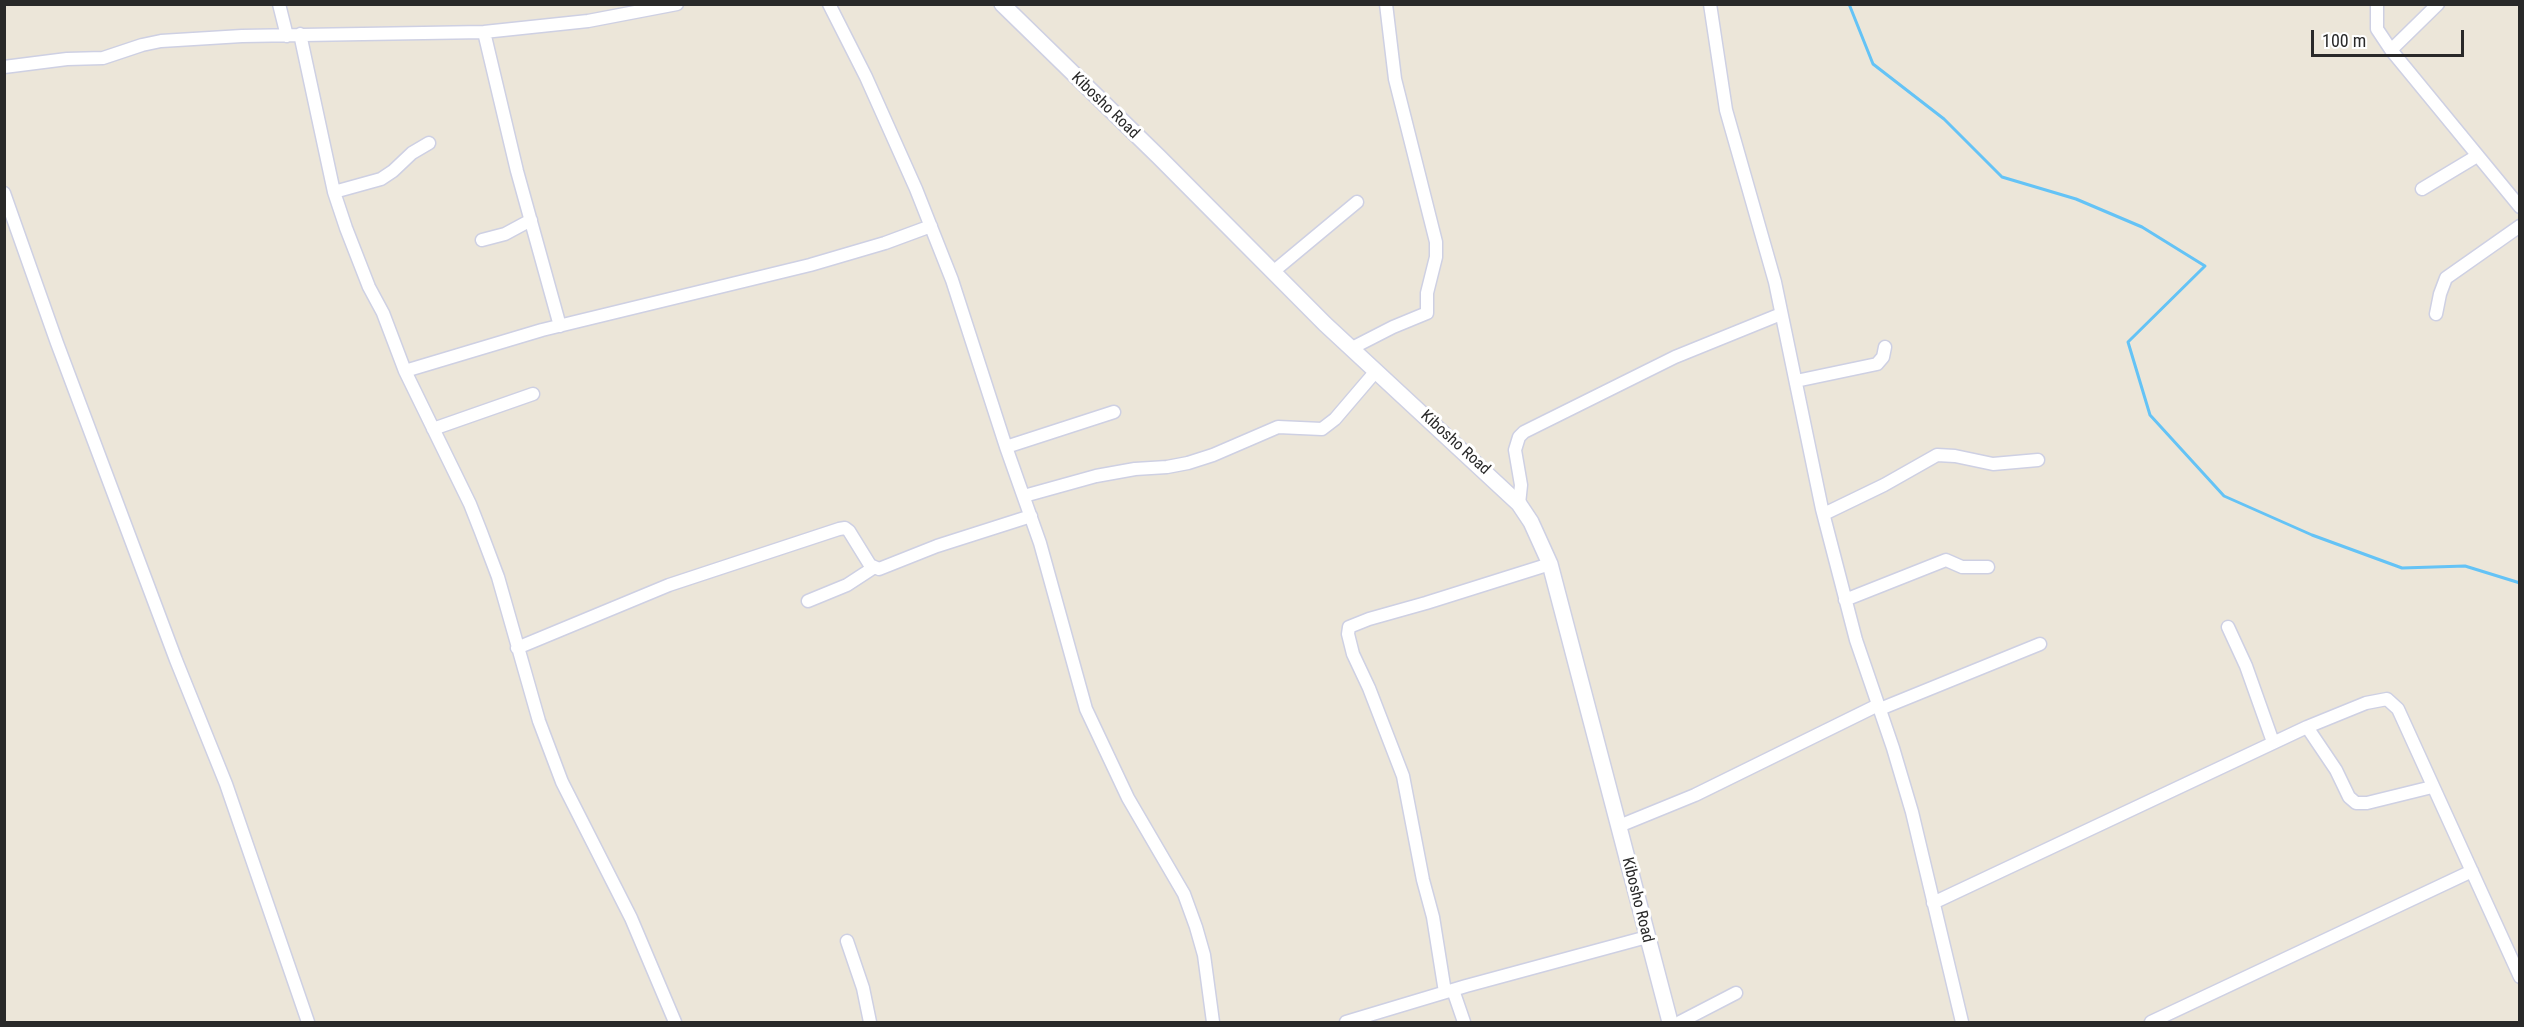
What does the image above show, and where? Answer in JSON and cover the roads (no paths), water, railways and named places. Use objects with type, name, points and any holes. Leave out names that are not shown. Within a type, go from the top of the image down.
[{"type":"street","points":[[279,4],[287,36]]},
{"type":"street","points":[[4,67],[67,59],[103,58],[161,41],[300,34],[484,32],[588,21],[677,4]]},
{"type":"street","points":[[829,4],[866,77],[952,280],[1040,543],[1086,709],[1128,798],[1184,894],[1204,956],[1213,1023]]},
{"type":"street","name":"Kibosho Road","points":[[1002,4],[1352,348],[1519,504],[1532,522],[1550,564],[1670,1023]]},
{"type":"street","points":[[1352,348],[1392,327],[1427,313],[1427,292],[1436,257],[1436,242],[1395,79],[1386,4]]},
{"type":"street","points":[[1710,4],[1726,110],[1762,236],[1781,314],[1845,600],[1912,812],[1962,1023]]},
{"type":"street","points":[[2377,4],[2377,29],[2391,50],[2520,207]]},
{"type":"street","points":[[2391,50],[2438,4]]},
{"type":"street","points":[[484,32],[517,171],[560,326]]},
{"type":"street","points":[[300,34],[334,192],[357,257],[383,313],[405,371],[470,504],[498,577],[539,721],[562,782],[631,918],[675,1023]]},
{"type":"street","points":[[334,192],[381,179],[412,153],[429,143]]},
{"type":"street","points":[[2422,189],[2477,156]]},
{"type":"street","points":[[4,193],[57,343],[172,649],[226,784],[308,1023]]},
{"type":"street","points":[[1274,271],[1357,202]]},
{"type":"street","points":[[482,240],[505,234],[531,220]]},
{"type":"street","points":[[405,371],[560,326],[761,279],[885,243],[931,226]]},
{"type":"street","points":[[2436,314],[2446,278],[2520,226]]},
{"type":"street","points":[[1519,504],[1521,485],[1515,450],[1519,437],[1524,432],[1676,357],[1781,314]]},
{"type":"street","points":[[1796,381],[1877,364],[1883,357],[1885,347]]},
{"type":"street","points":[[1024,496],[1096,476],[1188,463],[1213,455],[1278,427],[1322,429],[1335,420],[1376,371]]},
{"type":"street","points":[[433,429],[533,394]]},
{"type":"street","points":[[1006,447],[1114,412]]},
{"type":"street","points":[[1824,514],[1884,485],[1937,455],[1993,464],[2038,460]]},
{"type":"street","points":[[808,601],[847,585],[873,568],[886,567],[937,546],[1031,516]]},
{"type":"street","points":[[517,648],[669,585],[839,529],[845,528],[849,531],[873,568]]},
{"type":"street","points":[[1845,600],[1946,560],[1962,567],[1988,567]]},
{"type":"street","points":[[1464,1023],[1449,991],[1423,880],[1403,776],[1369,688],[1353,654],[1348,634],[1349,627],[1550,564]]},
{"type":"street","points":[[2228,627],[2246,666],[2273,742]]},
{"type":"street","points":[[1619,826],[1695,795],[1879,707],[2040,644]]},
{"type":"street","points":[[1933,903],[2273,742],[2366,704],[2387,699],[2398,710],[2520,977]]},
{"type":"street","points":[[2307,727],[2336,770],[2349,797],[2356,804],[2432,787]]},
{"type":"street","points":[[2151,1023],[2472,871]]},
{"type":"street","points":[[1346,1023],[1449,991],[1647,937]]},
{"type":"street","points":[[847,941],[863,988],[870,1023]]},
{"type":"street","points":[[1680,1023],[1736,993]]},
{"type":"waterway","points":[[1849,4],[1873,64],[1944,119],[2002,177],[2076,199],[2142,227],[2205,266],[2128,342],[2150,415],[2224,496],[2312,535],[2402,568],[2465,566],[2520,583]]}]
